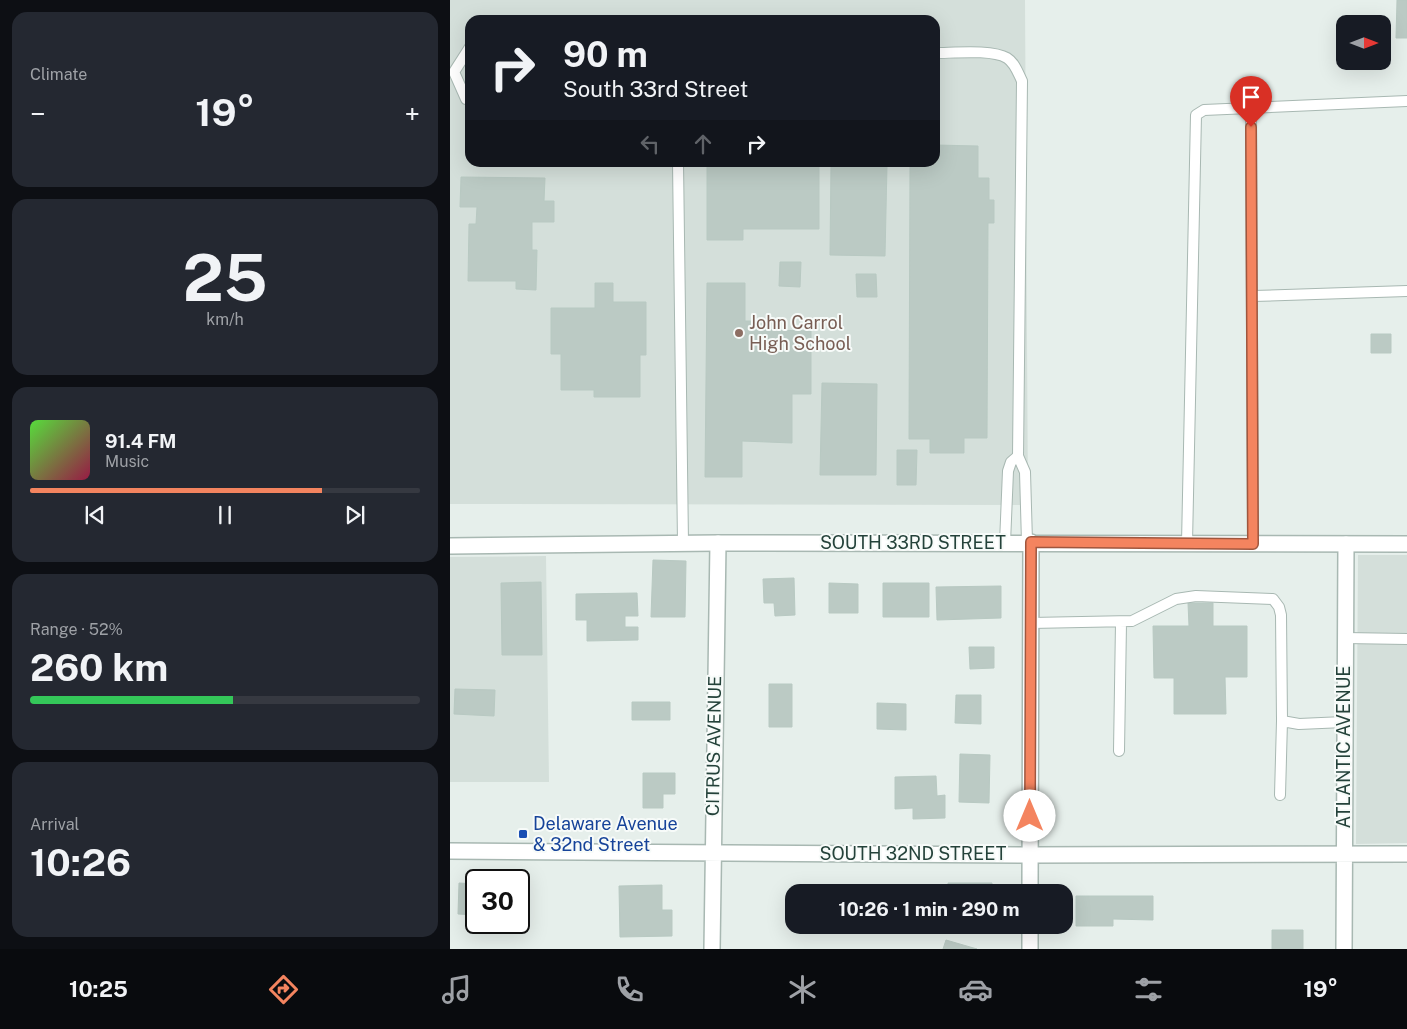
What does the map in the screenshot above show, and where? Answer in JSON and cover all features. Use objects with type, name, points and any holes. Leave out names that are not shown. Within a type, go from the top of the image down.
[{"type":"street","name":"SOUTH 33RD STREET","points":[[450,546],[1005,542],[1407,544]]},
{"type":"street","points":[[1029,542],[1031,623],[1030,884]]},
{"type":"street","name":"CITRUS AVENUE","points":[[712,949],[718,543]]},
{"type":"street","name":"ATLANTIC AVENUE","points":[[1344,949],[1346,544]]},
{"type":"street","name":"SOUTH 32ND STREET","points":[[450,851],[1030,855],[1407,854]]},
{"type":"street","points":[[1030,934],[1030,949]]},
{"type":"lane","points":[[940,53],[995,54],[1007,58],[1015,66],[1022,81],[1018,456],[1025,472],[1029,542]]},
{"type":"lane","points":[[465,54],[452,72],[465,97]]},
{"type":"lane","points":[[1187,543],[1196,115],[1204,110],[1407,100]]},
{"type":"lane","points":[[1251,108],[1253,544]]},
{"type":"lane","points":[[678,167],[683,544]]},
{"type":"lane","points":[[1253,296],[1407,291]]},
{"type":"lane","points":[[1005,542],[1008,472],[1011,462],[1018,456]]},
{"type":"lane","points":[[1031,623],[1121,623],[1132,621],[1176,599],[1196,596],[1273,599],[1279,607],[1281,615],[1282,721],[1280,795]]},
{"type":"lane","points":[[1119,751],[1121,623]]},
{"type":"lane","points":[[1345,638],[1407,639]]},
{"type":"lane","points":[[1282,721],[1300,724],[1344,722]]},
{"type":"shaded area","name":"John Carrol High School","points":[[450,0],[1025,0],[1028,505],[450,504]]},
{"type":"shaded area","points":[[1358,555],[1407,555],[1407,843],[1356,844]]},
{"type":"shaded area","points":[[546,556],[549,782],[450,782],[450,557]]},
{"type":"building","points":[[1397,0],[1407,0],[1407,38],[1396,38]]},
{"type":"building","points":[[940,145],[978,146],[978,178],[989,178],[989,200],[994,200],[994,223],[988,223],[987,438],[964,438],[964,453],[930,453],[930,439],[909,439],[910,167],[940,167]]},
{"type":"building","points":[[707,167],[819,167],[819,229],[743,229],[743,240],[707,240]]},
{"type":"building","points":[[831,167],[887,167],[885,256],[830,255]]},
{"type":"building","points":[[461,177],[545,178],[544,201],[554,201],[554,222],[532,222],[532,250],[537,250],[536,290],[516,289],[516,281],[468,281],[469,224],[476,224],[477,207],[460,207]]},
{"type":"building","points":[[780,262],[801,262],[800,287],[779,286]]},
{"type":"building","points":[[856,274],[876,274],[877,297],[857,297]]},
{"type":"building","points":[[595,283],[613,283],[613,302],[646,302],[646,355],[640,355],[640,397],[594,397],[594,390],[561,390],[561,354],[551,354],[551,308],[595,308]]},
{"type":"building","points":[[707,283],[745,283],[745,321],[772,321],[772,330],[811,331],[811,394],[792,394],[792,443],[742,441],[742,477],[705,477]]},
{"type":"building","points":[[1371,334],[1391,334],[1391,353],[1371,353]]},
{"type":"building","points":[[822,383],[877,384],[876,475],[820,475]]},
{"type":"building","points":[[897,450],[917,450],[916,485],[897,485]]},
{"type":"building","points":[[653,560],[686,561],[685,617],[651,617]]},
{"type":"building","points":[[794,578],[795,615],[775,616],[774,603],[764,603],[763,579]]},
{"type":"building","points":[[541,582],[542,655],[502,655],[501,583]]},
{"type":"building","points":[[829,583],[858,584],[858,613],[829,613]]},
{"type":"building","points":[[883,583],[929,583],[929,617],[883,617]]},
{"type":"building","points":[[1001,586],[1001,618],[937,620],[936,587]]},
{"type":"building","points":[[637,593],[638,616],[625,616],[625,627],[638,627],[638,640],[587,641],[587,620],[576,620],[576,594]]},
{"type":"building","points":[[1188,603],[1213,603],[1213,626],[1247,626],[1247,677],[1225,677],[1226,714],[1174,714],[1174,678],[1154,678],[1153,626],[1189,626]]},
{"type":"building","points":[[969,647],[994,647],[994,668],[970,669]]},
{"type":"building","points":[[769,684],[792,684],[792,727],[769,727]]},
{"type":"building","points":[[455,689],[495,690],[494,716],[454,714]]},
{"type":"building","points":[[956,695],[981,695],[981,724],[955,723]]},
{"type":"building","points":[[632,702],[670,702],[670,720],[632,720]]},
{"type":"building","points":[[877,703],[906,704],[906,730],[877,729]]},
{"type":"building","points":[[960,754],[990,755],[989,803],[959,802]]},
{"type":"building","points":[[643,773],[675,773],[675,794],[663,794],[663,808],[643,808]]},
{"type":"building","points":[[936,776],[937,796],[945,795],[945,818],[913,819],[913,808],[895,809],[895,777]]},
{"type":"building","points":[[459,883],[465,883],[465,914],[458,914]]},
{"type":"building","points":[[948,883],[992,883],[992,884]]},
{"type":"building","points":[[662,885],[662,910],[672,910],[672,936],[620,937],[619,886]]},
{"type":"building","points":[[1076,896],[1153,896],[1153,920],[1113,919],[1113,926],[1076,926]]},
{"type":"building","points":[[1272,930],[1303,930],[1303,949],[1272,949]]},
{"type":"building","points":[[946,940],[977,949],[943,949]]},
{"type":"place","name":"John Carrol High School","points":[[739,333]]},
{"type":"place","name":"Delaware Avenue & 32nd Street","points":[[523,834]]},
{"type":"route","points":[[1030,816],[1031,542],[1253,544],[1251,127]]}]
